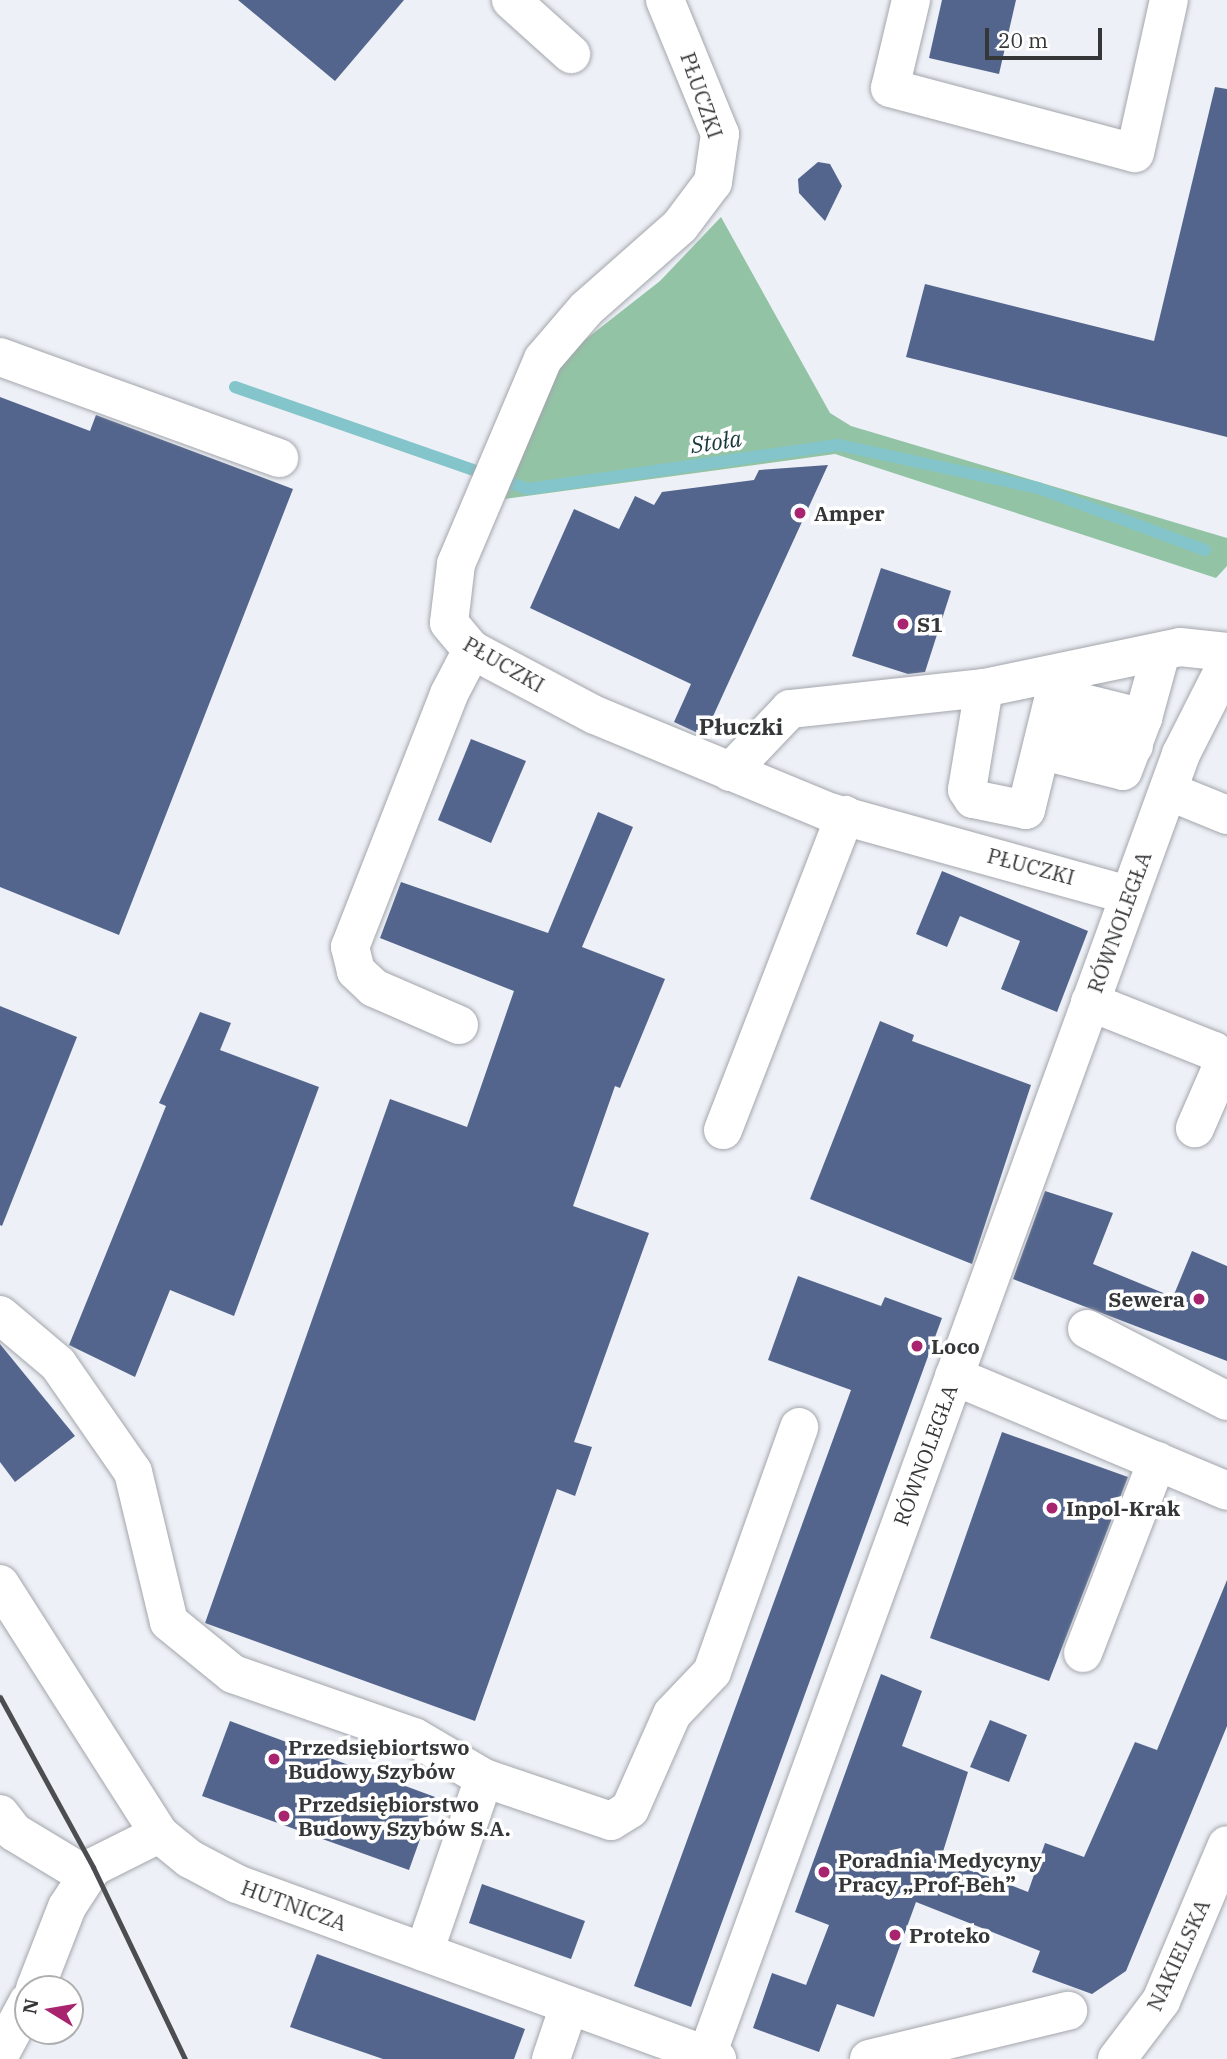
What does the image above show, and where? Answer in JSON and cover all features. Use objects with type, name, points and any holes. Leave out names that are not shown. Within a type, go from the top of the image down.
[{"type":"street","points":[[511,0],[571,54]]},
{"type":"street","name":"PŁUCZKI","points":[[665,0],[720,134],[713,182],[680,226],[564,331],[524,392],[484,490],[447,605],[449,623],[472,650],[595,715],[730,772],[845,815],[1129,895]]},
{"type":"street","points":[[911,0],[890,88],[1135,153],[1169,0]]},
{"type":"street","points":[[0,357],[279,458]]},
{"type":"street","points":[[459,1025],[374,988],[356,971],[350,947],[449,694],[472,650]]},
{"type":"street","points":[[984,688],[966,785],[970,796],[1026,810],[1052,712],[1161,652],[1227,652]]},
{"type":"street","points":[[1052,712],[1117,771],[1126,768],[1161,652]]},
{"type":"street","name":"RÓWNOLEGŁA","points":[[712,2057],[954,1376],[1129,895],[1211,685],[1227,663]]},
{"type":"street","points":[[730,772],[790,709],[984,688],[1052,712],[1139,732]]},
{"type":"street","points":[[1168,790],[1227,816]]},
{"type":"street","points":[[723,1130],[845,815]]},
{"type":"street","points":[[1090,1002],[1214,1051],[1222,1066],[1195,1128]]},
{"type":"street","points":[[0,1315],[58,1364],[133,1472],[169,1622],[233,1674],[414,1737],[484,1778],[611,1821],[630,1809],[672,1714],[712,1672],[799,1427]]},
{"type":"street","points":[[1087,1329],[1227,1401]]},
{"type":"street","points":[[954,1376],[1227,1491]]},
{"type":"street","points":[[1083,1653],[1157,1461]]},
{"type":"street","name":"HUTNICZA","points":[[0,1584],[159,1835],[237,1884],[712,2057]]},
{"type":"street","points":[[424,1952],[484,1778]]},
{"type":"street","points":[[5,1827],[87,1876]]},
{"type":"street","points":[[40,1975],[67,1907],[93,1867],[159,1835]]},
{"type":"street","name":"NAKIELSKA","points":[[1117,2059],[1161,2001],[1227,1845]]},
{"type":"street","points":[[1145,2059],[1161,2001]]},
{"type":"street","points":[[551,2059],[569,2006]]},
{"type":"street","points":[[869,2059],[1068,2011]]},
{"type":"street","points":[[0,2054],[14,2028]]},
{"type":"green space","points":[[721,217],[830,413],[851,426],[1227,538],[1227,566],[1216,578],[835,454],[505,499],[563,357],[660,281]]},
{"type":"building","points":[[238,0],[404,0],[335,81]]},
{"type":"building","points":[[942,0],[1016,0],[999,74],[929,58]]},
{"type":"building","points":[[1215,87],[1227,89],[1227,437],[906,357],[925,284],[1154,341]]},
{"type":"building","points":[[818,162],[830,164],[842,186],[825,221],[799,193],[798,179]]},
{"type":"building","points":[[0,397],[90,431],[96,415],[293,489],[119,935],[0,887]]},
{"type":"building","points":[[828,465],[704,736],[674,722],[691,684],[530,608],[574,509],[619,529],[635,496],[654,505],[662,492],[754,480],[759,470]]},
{"type":"building","points":[[881,568],[951,591],[925,672],[908,674],[852,656]]},
{"type":"building","points":[[471,739],[526,761],[491,843],[438,820]]},
{"type":"building","points":[[598,812],[633,827],[582,947],[665,979],[620,1088],[615,1086],[573,1206],[649,1233],[574,1442],[592,1447],[575,1496],[557,1489],[475,1721],[205,1623],[390,1099],[467,1127],[514,991],[380,938],[401,882],[548,933]]},
{"type":"building","points":[[942,871],[1088,931],[1057,1012],[1001,989],[1020,941],[960,916],[947,947],[916,934]]},
{"type":"building","points":[[0,1006],[77,1037],[2,1226],[0,1225]]},
{"type":"building","points":[[200,1012],[231,1023],[220,1050],[319,1087],[234,1316],[170,1290],[135,1377],[69,1345],[166,1106],[159,1103]]},
{"type":"building","points":[[880,1021],[914,1035],[912,1041],[1031,1085],[972,1264],[810,1199]]},
{"type":"building","points":[[1045,1191],[1113,1213],[1093,1264],[1173,1297],[1192,1251],[1227,1266],[1227,1361],[1013,1279]]},
{"type":"building","points":[[798,1276],[881,1306],[885,1297],[942,1318],[691,2007],[634,1986],[851,1390],[768,1360]]},
{"type":"building","points":[[0,1344],[75,1436],[15,1482],[0,1462]]},
{"type":"building","points":[[1002,1432],[1128,1477],[1049,1681],[930,1638]]},
{"type":"building","points":[[1227,1580],[1227,1726],[1126,1971],[1092,1994],[1032,1972],[1040,1951],[916,1902],[874,2017],[837,2004],[819,2052],[753,2028],[772,1973],[806,1985],[829,1925],[795,1912],[881,1674],[922,1691],[902,1746],[968,1772],[941,1858],[1028,1892],[1045,1843],[1084,1857],[1135,1742],[1157,1750]]},
{"type":"building","points":[[990,1720],[1027,1735],[1009,1782],[970,1767]]},
{"type":"building","name":"Przedsiębiortswo Budowy Szybów","points":[[230,1721],[435,1797],[409,1870],[202,1796]]},
{"type":"building","points":[[482,1884],[585,1921],[571,1959],[469,1923]]},
{"type":"building","points":[[317,1954],[525,2029],[514,2059],[383,2059],[290,2027]]},
{"type":"waterway","name":"Stoła","points":[[235,387],[528,489],[839,445],[1038,488],[1205,550]]},
{"type":"railway","points":[[0,1697],[93,1867],[185,2059]]},
{"type":"place","name":"Amper","points":[[800,513]]},
{"type":"place","name":"S1","points":[[903,624]]},
{"type":"place","name":"Sewera","points":[[1199,1299]]},
{"type":"place","name":"Loco","points":[[917,1346]]},
{"type":"place","name":"Inpol-Krak","points":[[1052,1508]]},
{"type":"place","name":"Przedsiębiortswo Budowy Szybów","points":[[274,1759]]},
{"type":"place","name":"Przedsiębiorstwo Budowy Szybów S.A.","points":[[284,1816]]},
{"type":"place","name":"Poradnia Medycyny Pracy „Prof-Beh”","points":[[824,1872]]},
{"type":"place","name":"Proteko","points":[[895,1935]]},
{"type":"district","name":"Płuczki","points":[[741,726]]}]
